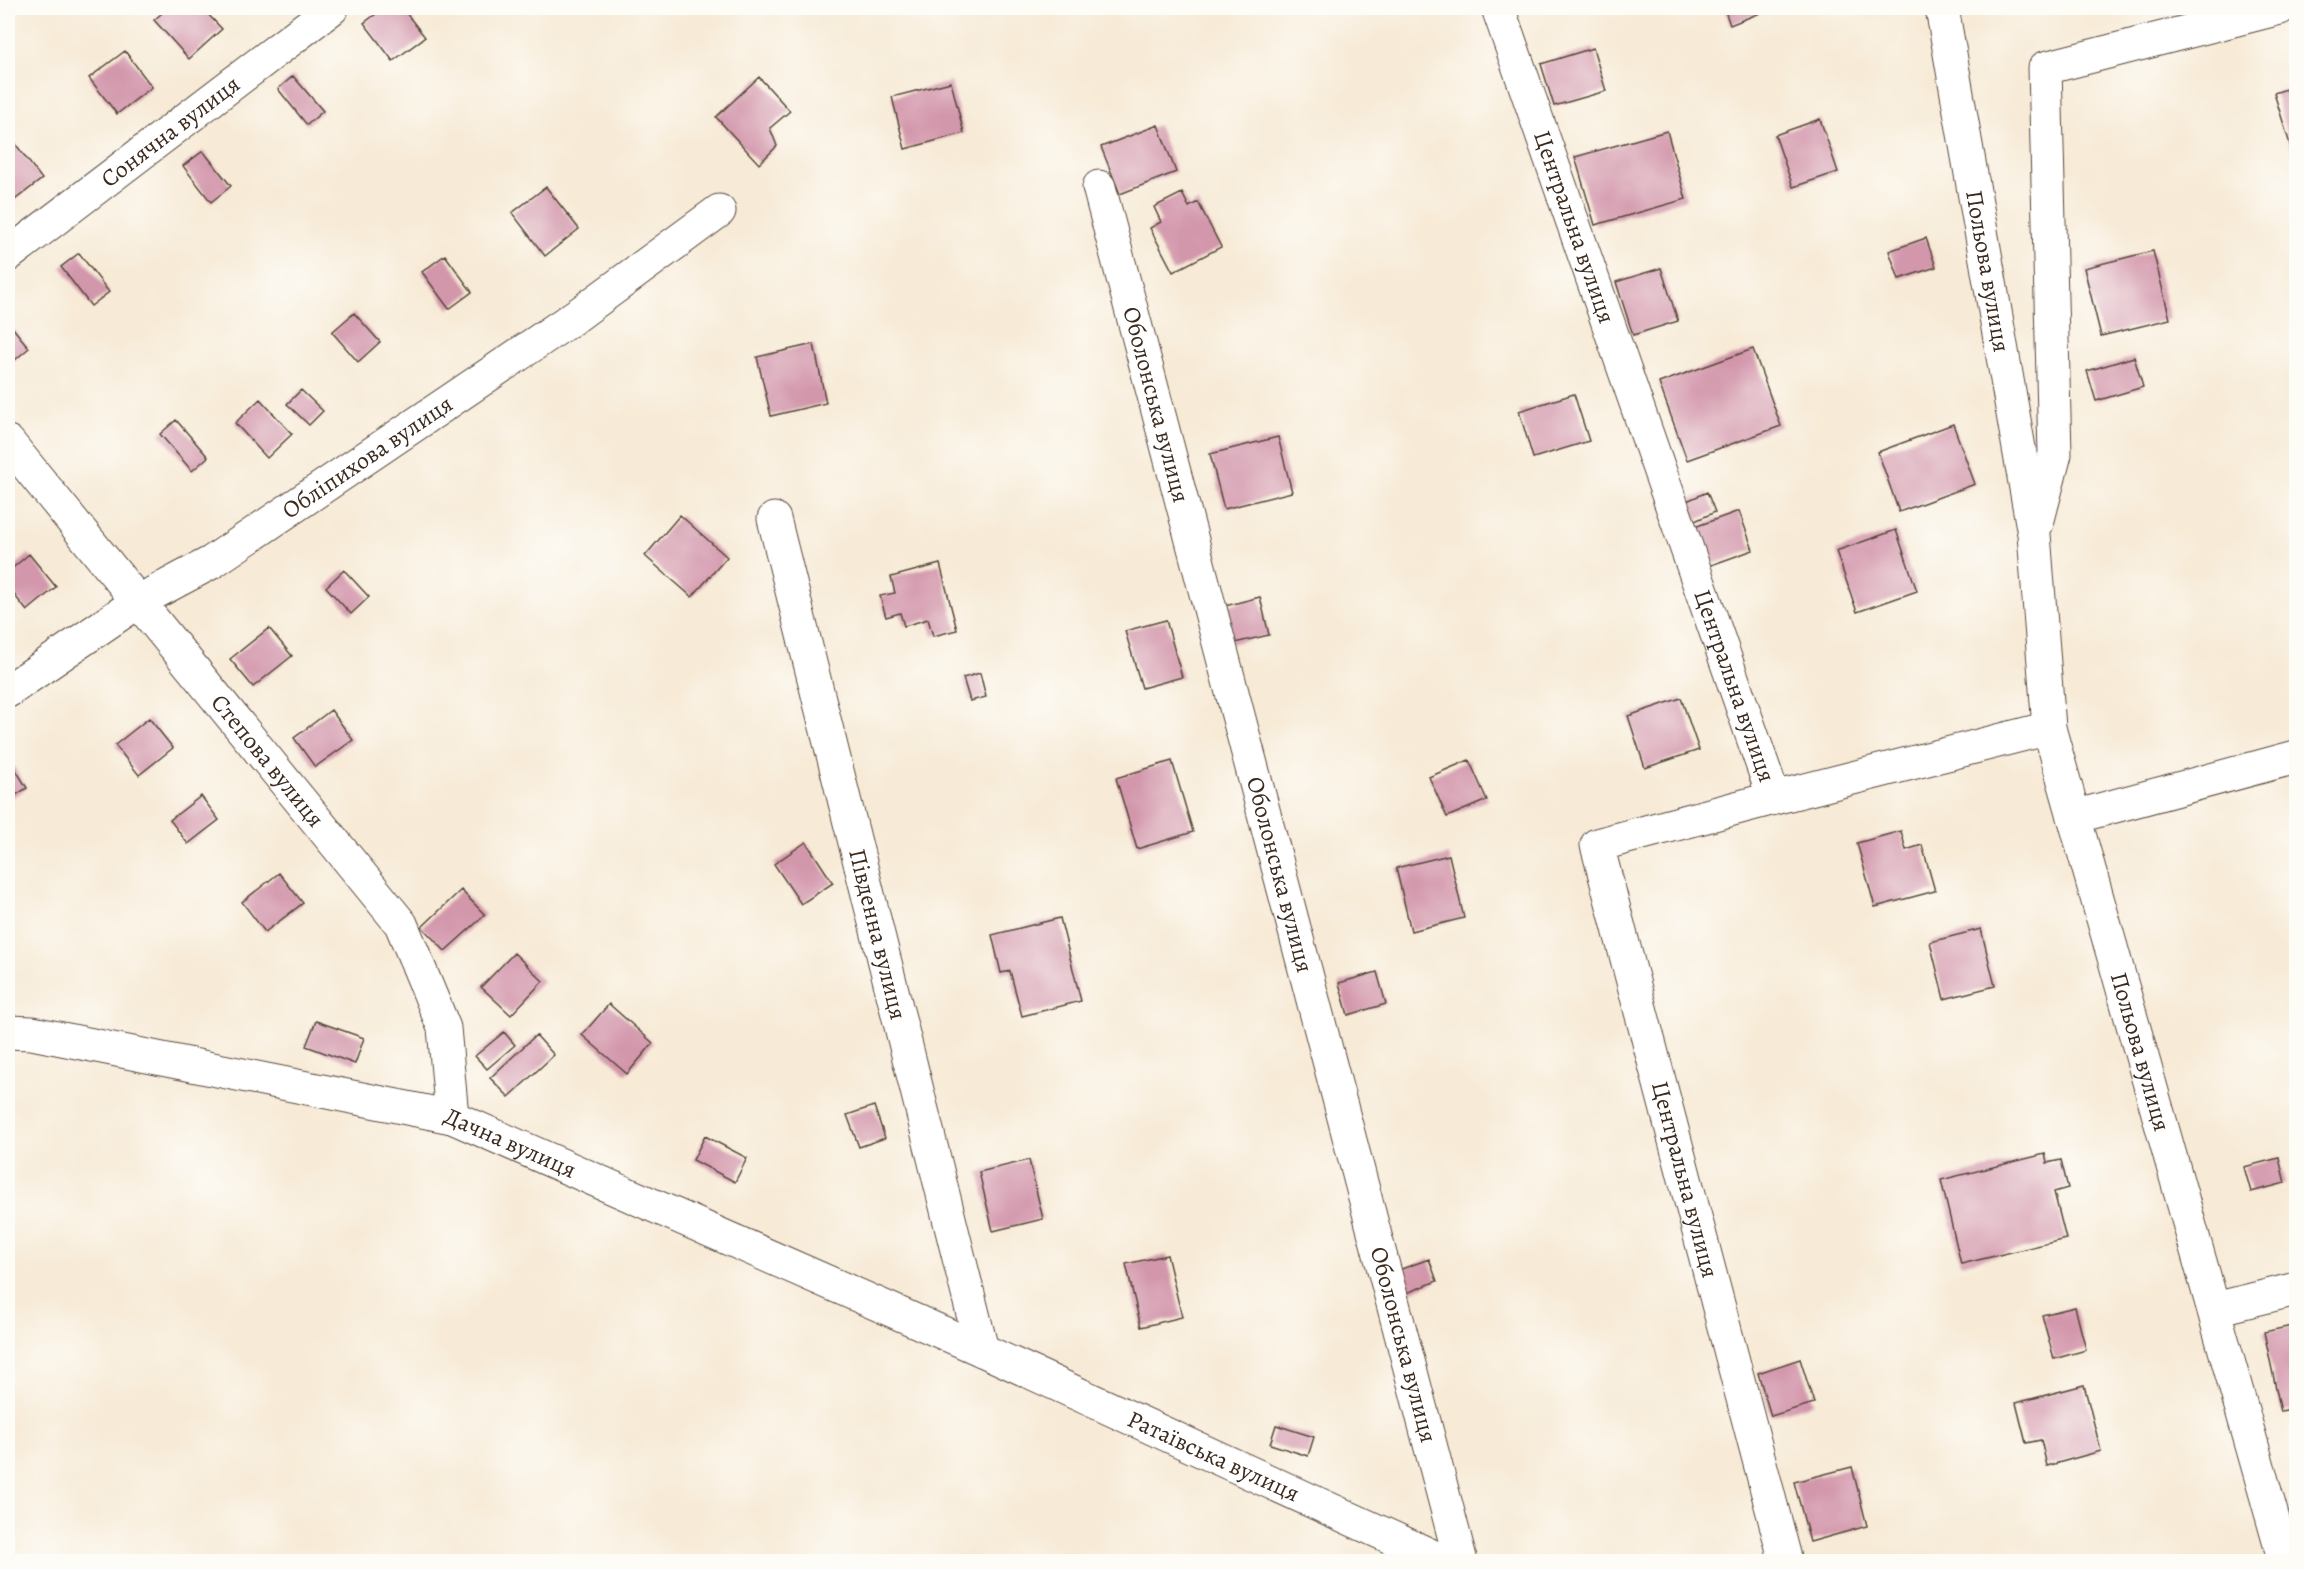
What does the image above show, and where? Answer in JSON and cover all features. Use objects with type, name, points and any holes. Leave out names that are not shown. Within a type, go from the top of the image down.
[{"type":"street","name":"Сонячна вулиця","points":[[8,255],[332,8]]},
{"type":"street","name":"Центральна вулиця","points":[[1498,8],[1774,798],[1596,845],[1785,1562]]},
{"type":"street","name":"Польова вулиця","points":[[1942,8],[2034,534],[2049,728],[2285,1562]]},
{"type":"street","name":"Польова вулиця","points":[[2034,534],[2055,454],[2046,68],[2280,8]]},
{"type":"street","name":"Оболонська вулиця","points":[[1099,187],[1461,1562]]},
{"type":"street","name":"Обліпихова вулиця","points":[[8,691],[139,601],[212,562],[580,313],[719,211]]},
{"type":"street","name":"Степова вулиця","points":[[8,442],[401,924],[444,1028],[452,1117]]},
{"type":"street","name":"Південна вулиця","points":[[774,519],[982,1350]]},
{"type":"street","points":[[1774,798],[2049,728]]},
{"type":"street","points":[[2074,817],[2296,757]]},
{"type":"street","name":"Дачна вулиця","points":[[8,1032],[32,1033],[452,1117],[982,1350]]},
{"type":"street","points":[[2215,1309],[2296,1288]]},
{"type":"street","name":"Ратаївська вулиця","points":[[982,1350],[1445,1562]]},
{"type":"building","points":[[168,8],[202,8],[222,29],[189,59],[154,20]]},
{"type":"building","points":[[384,8],[402,8],[425,37],[393,61],[364,23]]},
{"type":"building","points":[[1724,8],[1758,8],[1760,13],[1730,25]]},
{"type":"building","points":[[1593,48],[1606,91],[1554,106],[1541,64]]},
{"type":"building","points":[[125,51],[152,87],[117,114],[89,78]]},
{"type":"building","points":[[293,76],[323,111],[307,125],[278,89]]},
{"type":"building","points":[[759,77],[790,111],[770,128],[777,146],[759,164],[716,117]]},
{"type":"building","points":[[951,82],[964,133],[905,149],[892,97]]},
{"type":"building","points":[[2296,86],[2296,153],[2293,154],[2274,93]]},
{"type":"building","points":[[1820,119],[1838,172],[1793,187],[1775,135]]},
{"type":"building","points":[[1158,125],[1176,172],[1120,194],[1101,147]]},
{"type":"building","points":[[1667,131],[1686,199],[1595,225],[1575,157]]},
{"type":"building","points":[[14,142],[42,179],[8,205],[8,147]]},
{"type":"building","points":[[203,151],[231,186],[211,202],[183,166]]},
{"type":"building","points":[[546,187],[579,229],[545,256],[512,213]]},
{"type":"building","points":[[1182,193],[1189,207],[1198,202],[1221,247],[1173,272],[1150,228],[1161,222],[1154,207]]},
{"type":"building","points":[[1926,238],[1936,267],[1899,279],[1889,251]]},
{"type":"building","points":[[2153,251],[2170,319],[2101,336],[2084,268]]},
{"type":"building","points":[[79,253],[109,292],[91,306],[61,267]]},
{"type":"building","points":[[445,255],[472,292],[449,309],[422,272]]},
{"type":"building","points":[[1661,268],[1678,321],[1633,335],[1616,282]]},
{"type":"building","points":[[354,313],[380,342],[358,362],[332,332]]},
{"type":"building","points":[[8,322],[29,348],[9,365],[8,364]]},
{"type":"building","points":[[814,344],[826,403],[771,416],[757,357]]},
{"type":"building","points":[[1753,349],[1781,426],[1687,460],[1659,383]]},
{"type":"building","points":[[2134,357],[2143,387],[2096,401],[2087,371]]},
{"type":"building","points":[[301,390],[323,411],[309,425],[287,404]]},
{"type":"building","points":[[1574,394],[1589,441],[1533,458],[1519,411]]},
{"type":"building","points":[[260,399],[292,434],[267,458],[235,423]]},
{"type":"building","points":[[176,420],[208,457],[192,471],[160,434]]},
{"type":"building","points":[[1953,424],[1975,484],[1899,512],[1878,452]]},
{"type":"building","points":[[1278,437],[1292,492],[1224,509],[1210,454]]},
{"type":"building","points":[[1707,492],[1715,512],[1688,524],[1680,504]]},
{"type":"building","points":[[1739,511],[1753,550],[1703,568],[1689,529]]},
{"type":"building","points":[[680,515],[727,557],[692,597],[645,556]]},
{"type":"building","points":[[1896,530],[1917,591],[1857,612],[1836,551]]},
{"type":"building","points":[[29,554],[56,587],[27,611],[8,587],[8,572]]},
{"type":"building","points":[[940,564],[957,630],[933,636],[928,619],[904,626],[900,613],[886,617],[880,596],[895,593],[891,577]]},
{"type":"building","points":[[344,570],[369,597],[351,614],[326,587]]},
{"type":"building","points":[[1260,597],[1269,635],[1230,644],[1221,607]]},
{"type":"building","points":[[1166,620],[1182,677],[1142,688],[1125,631]]},
{"type":"building","points":[[269,628],[292,656],[253,687],[230,659]]},
{"type":"building","points":[[980,673],[986,697],[970,701],[963,678]]},
{"type":"building","points":[[1681,698],[1699,750],[1645,768],[1628,716]]},
{"type":"building","points":[[331,710],[353,740],[315,767],[294,738]]},
{"type":"building","points":[[149,718],[173,748],[139,775],[115,745]]},
{"type":"building","points":[[8,757],[27,788],[8,800]]},
{"type":"building","points":[[1469,760],[1487,800],[1447,817],[1429,777]]},
{"type":"building","points":[[1172,761],[1193,832],[1137,849],[1116,778]]},
{"type":"building","points":[[201,796],[219,820],[188,844],[170,820]]},
{"type":"building","points":[[1901,831],[1906,850],[1922,845],[1935,891],[1875,907],[1857,843]]},
{"type":"building","points":[[806,842],[833,883],[801,904],[774,864]]},
{"type":"building","points":[[1449,855],[1464,918],[1411,931],[1396,868]]},
{"type":"building","points":[[279,873],[303,903],[265,932],[242,902]]},
{"type":"building","points":[[461,890],[485,915],[445,951],[422,927]]},
{"type":"building","points":[[1060,918],[1081,1001],[1022,1016],[1010,971],[1001,973],[992,935]]},
{"type":"building","points":[[1981,929],[1995,986],[1944,999],[1930,942]]},
{"type":"building","points":[[514,953],[543,981],[511,1015],[481,987]]},
{"type":"building","points":[[1377,972],[1386,1004],[1348,1015],[1339,983]]},
{"type":"building","points":[[609,1004],[653,1043],[627,1074],[582,1035]]},
{"type":"building","points":[[316,1021],[364,1038],[355,1064],[306,1046]]},
{"type":"building","points":[[504,1032],[515,1045],[487,1069],[475,1056]]},
{"type":"building","points":[[536,1035],[554,1055],[509,1097],[490,1078]]},
{"type":"building","points":[[874,1106],[885,1138],[859,1147],[847,1115]]},
{"type":"building","points":[[705,1136],[747,1158],[735,1182],[693,1160]]},
{"type":"building","points":[[2045,1154],[2047,1163],[2061,1160],[2068,1188],[2054,1192],[2066,1239],[1961,1264],[1941,1180]]},
{"type":"building","points":[[2279,1158],[2285,1183],[2251,1192],[2244,1167]]},
{"type":"building","points":[[1029,1160],[1043,1219],[993,1231],[979,1172]]},
{"type":"building","points":[[1167,1255],[1182,1317],[1141,1327],[1126,1264]]},
{"type":"building","points":[[1429,1259],[1437,1281],[1404,1294],[1396,1271]]},
{"type":"building","points":[[2075,1307],[2086,1350],[2054,1359],[2042,1315]]},
{"type":"building","points":[[2296,1325],[2296,1409],[2281,1412],[2264,1332]]},
{"type":"building","points":[[1800,1359],[1814,1403],[1771,1416],[1758,1373]]},
{"type":"building","points":[[2084,1385],[2101,1451],[2047,1466],[2041,1440],[2026,1443],[2016,1403]]},
{"type":"building","points":[[1276,1425],[1314,1437],[1308,1456],[1270,1444]]},
{"type":"building","points":[[1852,1467],[1867,1526],[1810,1542],[1794,1482]]}]
